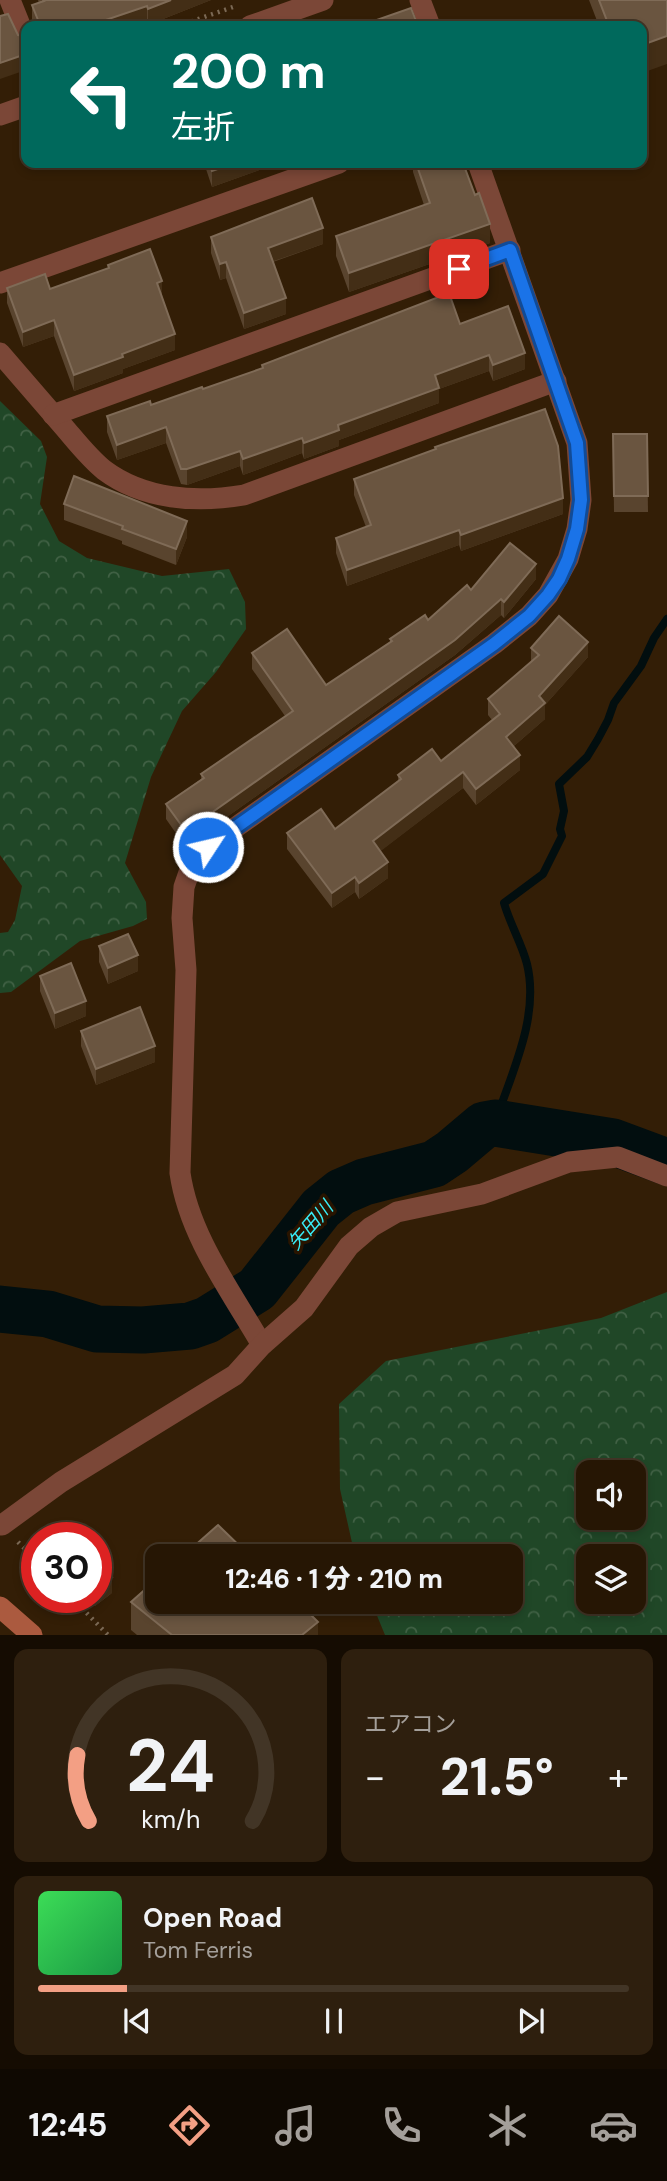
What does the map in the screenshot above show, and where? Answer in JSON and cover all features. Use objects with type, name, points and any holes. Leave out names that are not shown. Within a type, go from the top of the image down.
[{"type":"street","points":[[10,0],[21,28]]},
{"type":"street","points":[[264,21],[323,0]]},
{"type":"street","points":[[420,0],[428,21]]},
{"type":"street","points":[[0,115],[21,108]]},
{"type":"street","points":[[0,283],[325,168]]},
{"type":"street","points":[[262,1345],[192,1222],[183,1195],[180,1173],[186,970],[182,918],[184,887],[193,861],[208,847],[494,644],[529,616],[548,595],[568,559],[577,529],[581,500],[577,443],[480,168]]},
{"type":"street","points":[[53,415],[510,250]]},
{"type":"street","points":[[0,352],[53,415],[105,470],[130,484],[157,494],[185,499],[217,500],[244,495],[556,381]]},
{"type":"street","points":[[0,1524],[61,1482],[235,1375],[262,1345],[303,1308],[349,1246],[371,1227],[397,1212],[482,1194],[569,1162],[618,1157],[667,1176]]},
{"type":"street","points":[[0,1607],[32,1635]]},
{"type":"path","points":[[192,21],[240,4]]},
{"type":"path","points":[[87,1613],[108,1635]]},
{"type":"green space","points":[[0,401],[41,441],[47,457],[40,504],[59,541],[87,558],[162,576],[229,569],[245,602],[246,629],[216,672],[182,711],[151,777],[125,863],[146,902],[147,919],[133,926],[80,941],[11,992],[0,993],[0,933],[8,932],[15,920],[22,886],[0,855]]},
{"type":"green space","points":[[667,1292],[667,1635],[385,1635],[376,1614],[523,1614],[523,1544],[352,1544],[340,1489],[339,1404],[386,1361],[601,1318]]},
{"type":"building","points":[[171,0],[103,21],[38,21],[32,5],[44,1]]},
{"type":"building","points":[[599,0],[667,0],[667,36],[647,43],[647,21],[607,21]]},
{"type":"building","points":[[411,8],[416,21],[374,21]]},
{"type":"building","points":[[8,14],[18,35],[21,35],[21,56],[0,63],[0,16]]},
{"type":"building","points":[[418,168],[465,168],[475,195],[479,193],[490,224],[349,273],[336,236],[430,203]]},
{"type":"building","points":[[312,198],[323,228],[268,248],[286,298],[244,313],[226,262],[220,264],[211,237]]},
{"type":"building","points":[[150,249],[162,281],[157,283],[175,334],[74,375],[54,320],[23,332],[7,288],[45,274],[50,289],[109,268],[108,265]]},
{"type":"building","points":[[449,293],[460,324],[508,306],[525,353],[493,365],[489,355],[435,375],[439,388],[338,425],[339,430],[304,443],[302,438],[243,459],[240,451],[181,469],[166,427],[117,445],[107,416],[150,401],[151,405],[202,387],[203,389],[263,368],[262,365]]},
{"type":"building","points":[[545,409],[558,446],[563,498],[461,535],[459,530],[347,570],[336,538],[371,525],[354,479],[436,449],[435,447]]},
{"type":"building","points":[[613,434],[647,434],[648,496],[614,496]]},
{"type":"building","points":[[74,476],[187,521],[176,549],[64,504]]},
{"type":"building","points":[[510,543],[536,564],[504,602],[501,599],[455,640],[200,821],[187,833],[166,804],[204,778],[201,774],[293,711],[252,653],[287,629],[326,685],[392,641],[390,639],[425,615],[428,620],[467,585],[471,590]]},
{"type":"building","points":[[559,616],[588,642],[539,696],[545,703],[506,737],[520,755],[476,789],[463,772],[373,841],[388,862],[359,883],[355,877],[332,893],[287,833],[321,809],[335,829],[401,779],[398,775],[432,749],[441,761],[500,714],[488,699],[539,655],[531,648]]},
{"type":"building","points":[[128,934],[138,955],[108,968],[99,946]]},
{"type":"building","points":[[71,963],[86,1001],[55,1013],[40,976]]},
{"type":"building","points":[[140,1007],[155,1046],[96,1069],[81,1031]]},
{"type":"building","points":[[218,1525],[238,1544],[197,1544]]},
{"type":"building","points":[[145,1590],[145,1613],[131,1602]]},
{"type":"building","points":[[146,1614],[310,1614],[318,1622],[302,1635],[172,1635]]},
{"type":"waterway","points":[[495,1123],[522,1045],[530,1004],[527,964],[504,903],[543,874],[562,836],[560,829],[564,811],[559,784],[587,757],[608,720],[614,703],[641,666],[654,638],[667,619]]},
{"type":"waterway","name":"矢田川","points":[[0,1309],[48,1314],[97,1329],[143,1330],[190,1326],[207,1320],[257,1289],[321,1208],[341,1192],[364,1182],[434,1164],[484,1125],[495,1123],[613,1142],[667,1162]]},
{"type":"route","points":[[208,847],[494,644],[529,616],[548,595],[568,559],[577,529],[581,500],[577,443],[510,250],[459,269]]}]
